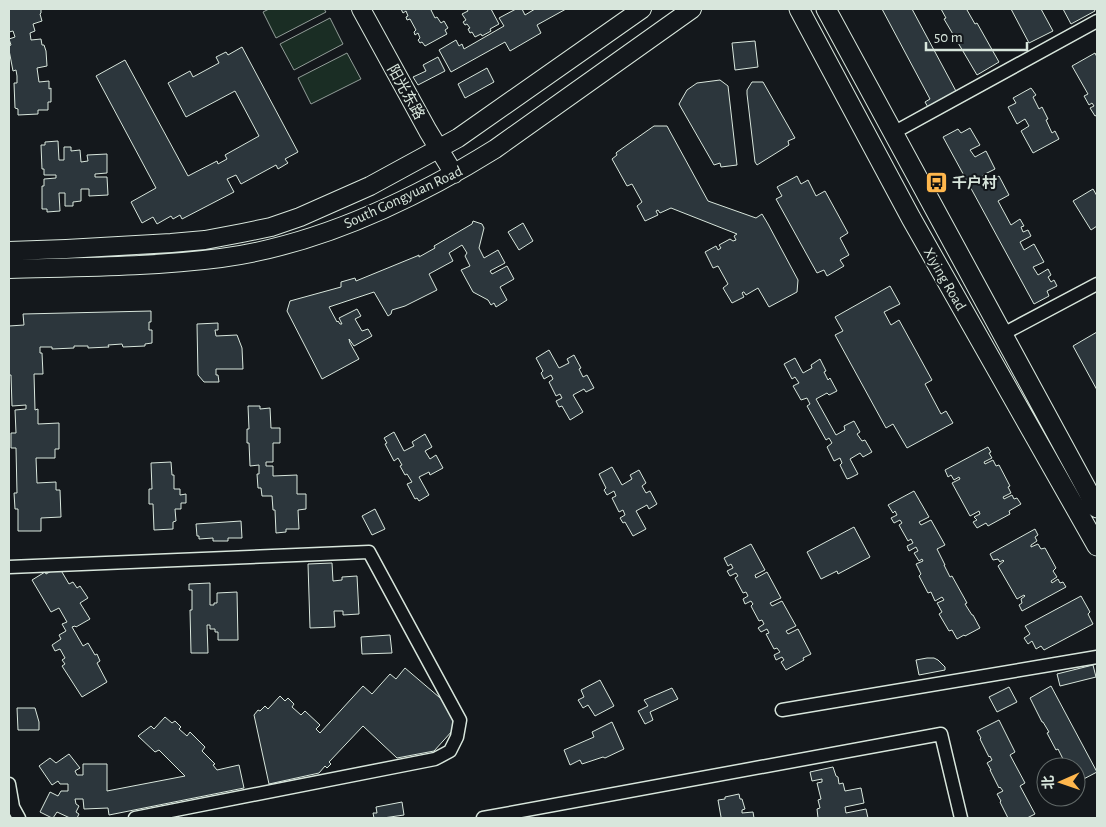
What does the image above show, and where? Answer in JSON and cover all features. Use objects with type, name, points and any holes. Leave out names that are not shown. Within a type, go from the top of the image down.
[{"type":"main road","name":"阳光东路","points":[[361,9],[454,174]]},
{"type":"main road","name":"South Gongyuan Road","points":[[9,251],[171,243],[214,238],[270,227],[300,217],[370,186],[458,138],[642,9]]},
{"type":"main road","name":"South Gongyuan Road","points":[[9,270],[157,264],[222,258],[303,239],[354,222],[454,174],[495,149],[692,9]]},
{"type":"main road","name":"Xiying Road","points":[[799,9],[911,218],[1097,546]]},
{"type":"main road","name":"Xiying Road","points":[[826,9],[1097,508]]},
{"type":"street","points":[[893,133],[1097,21]]},
{"type":"street","points":[[1003,334],[1097,284]]},
{"type":"street","points":[[9,567],[369,552],[460,720],[457,738],[450,751],[435,759],[135,818]]},
{"type":"street","points":[[782,710],[1097,657]]},
{"type":"street","points":[[483,818],[941,734],[961,818]]},
{"type":"street","points":[[9,784],[13,807],[19,818]]},
{"type":"green space","points":[[269,9],[324,9],[326,12],[276,38],[263,12]]},
{"type":"green space","points":[[330,18],[343,44],[294,70],[280,44]]},
{"type":"green space","points":[[347,53],[361,79],[311,104],[298,78]]},
{"type":"building","points":[[9,9],[41,9],[42,21],[33,24],[35,31],[30,33],[31,40],[41,39],[46,51],[47,66],[37,68],[39,82],[49,81],[51,102],[48,102],[48,110],[38,110],[38,114],[18,115],[18,109],[15,108],[14,83],[17,83],[17,76],[16,70],[13,71],[9,39],[15,37],[13,31],[9,32]]},
{"type":"building","points":[[401,9],[433,9],[431,10],[435,18],[437,17],[441,23],[444,21],[448,28],[445,30],[447,34],[425,46],[418,40],[420,38],[418,33],[415,35],[414,32],[416,30],[410,19],[407,20],[406,11],[403,13]]},
{"type":"building","points":[[467,9],[491,9],[499,24],[482,36],[481,34],[475,37],[472,32],[470,33],[468,29],[470,28],[467,24],[465,25],[463,22],[466,20],[462,14],[468,11]]},
{"type":"building","points":[[516,9],[522,9],[525,15],[535,9],[566,9],[537,25],[541,33],[510,51],[505,42],[451,72],[439,50],[456,40],[459,46],[462,44],[464,49],[504,26],[499,18]]},
{"type":"building","points":[[882,9],[912,9],[957,93],[929,109],[925,102],[930,99]]},
{"type":"building","points":[[941,9],[967,9],[999,62],[977,75],[944,19],[946,18]]},
{"type":"building","points":[[1011,9],[1041,9],[1053,31],[1029,43]]},
{"type":"building","points":[[1063,9],[1094,9],[1095,11],[1071,24]]},
{"type":"building","points":[[755,41],[758,67],[735,70],[732,43]]},
{"type":"building","points":[[242,47],[298,152],[285,159],[288,163],[278,169],[276,165],[241,184],[236,175],[227,179],[234,192],[182,219],[180,215],[173,219],[171,216],[157,224],[153,217],[142,223],[131,202],[156,188],[96,76],[125,60],[188,176],[217,161],[218,164],[227,159],[225,155],[259,136],[235,91],[186,117],[168,83],[190,71],[193,77],[219,63],[216,57],[226,52],[228,55]]},
{"type":"building","points":[[1095,53],[1097,57],[1097,115],[1095,116],[1090,108],[1094,106],[1092,103],[1089,105],[1084,96],[1088,94],[1072,66]]},
{"type":"building","points":[[438,57],[445,71],[418,85],[413,77],[426,71],[423,65]]},
{"type":"building","points":[[487,68],[494,82],[465,98],[458,84]]},
{"type":"building","points":[[720,80],[728,86],[737,165],[721,167],[720,163],[714,165],[679,104],[687,90],[697,83]]},
{"type":"building","points":[[752,82],[763,82],[795,138],[788,141],[789,145],[757,165],[755,162],[747,94],[747,90]]},
{"type":"building","points":[[1031,88],[1036,95],[1033,97],[1039,109],[1042,107],[1048,119],[1046,120],[1052,133],[1055,131],[1059,139],[1033,153],[1021,131],[1029,126],[1025,119],[1017,124],[1008,107],[1016,103],[1013,98]]},
{"type":"building","points":[[654,126],[667,126],[708,201],[756,218],[762,214],[798,280],[797,292],[769,307],[758,288],[746,295],[743,292],[744,297],[732,303],[723,288],[728,284],[718,266],[713,268],[705,252],[716,246],[718,250],[721,248],[719,245],[730,239],[736,240],[734,236],[737,234],[671,208],[660,213],[658,210],[656,211],[658,215],[645,221],[637,206],[642,202],[632,184],[627,186],[612,159],[617,155],[617,152]]},
{"type":"building","points":[[970,128],[980,145],[970,150],[975,157],[986,151],[995,169],[983,175],[988,183],[999,176],[1009,195],[998,201],[1011,225],[1020,219],[1024,226],[1021,227],[1023,232],[1028,230],[1031,236],[1020,242],[1024,250],[1034,244],[1044,262],[1033,267],[1038,275],[1048,269],[1051,275],[1048,277],[1051,282],[1054,280],[1057,286],[1047,291],[1049,296],[1034,304],[943,137],[958,129],[961,133]]},
{"type":"building","points":[[58,141],[59,160],[64,160],[64,147],[71,147],[71,151],[80,150],[81,162],[88,161],[87,155],[107,154],[107,173],[95,174],[95,177],[107,177],[108,195],[89,196],[89,189],[81,189],[81,201],[73,202],[73,206],[65,206],[65,193],[59,193],[60,211],[47,212],[47,209],[42,209],[42,186],[44,186],[44,179],[56,178],[56,175],[44,175],[41,145],[45,145],[45,142]]},
{"type":"building","points":[[797,176],[801,184],[808,180],[816,196],[825,191],[848,233],[840,238],[849,255],[840,260],[844,266],[827,276],[824,270],[817,273],[776,199],[782,196],[777,187]]},
{"type":"building","points":[[1093,189],[1097,196],[1097,226],[1091,230],[1073,201]]},
{"type":"building","points":[[473,221],[482,224],[484,228],[479,248],[484,258],[498,250],[505,263],[490,271],[492,274],[507,266],[514,279],[500,287],[507,300],[496,307],[494,303],[491,305],[488,300],[473,292],[461,270],[470,266],[465,256],[467,253],[462,245],[449,253],[453,261],[429,274],[437,290],[405,306],[392,310],[388,316],[374,292],[329,307],[340,324],[342,324],[339,318],[357,309],[361,316],[355,319],[362,331],[368,329],[372,336],[354,346],[349,339],[359,359],[322,379],[287,311],[290,301],[341,287],[341,282],[355,278],[356,281],[419,255],[419,257],[472,224]]},
{"type":"building","points":[[523,223],[533,241],[519,250],[508,232]]},
{"type":"building","points":[[890,286],[900,304],[884,312],[891,325],[899,320],[932,380],[925,384],[941,414],[946,411],[953,423],[907,448],[893,424],[886,428],[835,335],[843,331],[835,317]]},
{"type":"building","points":[[151,311],[149,330],[152,330],[152,343],[145,344],[145,346],[123,347],[122,344],[88,348],[88,346],[52,349],[52,347],[40,347],[43,374],[34,374],[35,410],[38,409],[38,424],[59,423],[59,449],[55,449],[55,458],[36,458],[37,483],[56,482],[56,490],[60,490],[61,517],[41,518],[41,531],[18,531],[18,509],[15,509],[14,493],[17,493],[16,448],[11,448],[11,433],[16,433],[15,410],[26,409],[26,405],[12,406],[11,375],[9,375],[9,326],[24,325],[23,314]]},
{"type":"building","points":[[218,323],[218,330],[215,330],[216,336],[237,335],[242,348],[243,369],[216,369],[219,382],[204,382],[198,375],[197,324]]},
{"type":"building","points":[[1097,332],[1097,390],[1073,346]]},
{"type":"building","points":[[549,350],[559,368],[569,363],[567,359],[574,355],[581,368],[579,369],[583,377],[587,375],[594,388],[586,392],[584,389],[573,395],[583,412],[570,420],[562,406],[559,407],[556,401],[562,398],[560,394],[556,396],[549,382],[553,379],[551,375],[544,379],[541,373],[543,371],[536,358]]},
{"type":"building","points":[[795,358],[803,373],[812,368],[811,365],[820,359],[828,380],[830,378],[837,391],[829,395],[827,393],[816,399],[836,435],[845,430],[844,426],[854,421],[860,432],[857,434],[862,441],[865,440],[872,452],[863,457],[860,453],[850,459],[858,474],[850,478],[847,479],[840,465],[842,463],[840,458],[834,461],[827,447],[832,443],[829,438],[826,440],[807,406],[810,404],[807,398],[801,400],[793,386],[799,383],[795,377],[792,379],[784,364]]},
{"type":"building","points":[[248,406],[260,406],[260,409],[270,408],[271,428],[280,428],[280,443],[273,443],[273,462],[266,462],[266,466],[273,466],[273,476],[297,475],[297,494],[306,494],[306,509],[298,510],[299,529],[286,529],[286,532],[276,533],[272,496],[262,496],[261,488],[258,488],[257,474],[259,474],[259,465],[250,466],[249,443],[247,443],[247,429],[249,429]]},
{"type":"building","points":[[394,432],[404,451],[414,446],[412,442],[425,434],[432,447],[425,451],[430,459],[436,455],[443,468],[430,475],[429,472],[419,477],[429,495],[419,501],[417,498],[415,499],[407,484],[412,482],[407,474],[405,475],[398,458],[394,461],[385,444],[387,443],[384,438]]},
{"type":"building","points":[[988,447],[992,458],[984,462],[985,464],[993,460],[996,466],[999,465],[1010,486],[1008,487],[1011,493],[1003,497],[1004,499],[1012,495],[1021,504],[1009,511],[1010,514],[988,526],[986,523],[977,528],[973,522],[977,520],[974,517],[980,514],[979,511],[970,516],[952,483],[960,479],[959,477],[954,480],[951,475],[948,477],[945,470]]},
{"type":"building","points":[[171,462],[172,475],[174,475],[174,489],[180,489],[180,495],[186,494],[186,503],[181,503],[181,509],[175,509],[176,521],[173,522],[173,529],[154,530],[153,504],[149,504],[149,489],[152,489],[151,463]]},
{"type":"building","points":[[612,467],[622,485],[632,479],[630,475],[639,470],[646,483],[642,486],[646,493],[650,491],[657,504],[649,509],[647,505],[636,511],[646,529],[633,536],[625,522],[623,523],[620,518],[625,515],[623,510],[619,512],[612,498],[616,496],[614,491],[607,495],[604,490],[606,488],[599,474]]},
{"type":"building","points":[[914,491],[929,517],[919,522],[921,525],[931,520],[945,545],[937,549],[944,565],[980,628],[957,639],[952,630],[949,631],[939,614],[942,612],[937,603],[944,600],[942,597],[935,601],[931,592],[928,593],[919,576],[921,574],[916,564],[923,561],[922,559],[919,561],[914,553],[918,551],[916,547],[909,551],[907,546],[913,543],[911,539],[908,541],[899,525],[902,523],[900,520],[894,523],[891,518],[897,515],[895,511],[893,513],[888,505]]},
{"type":"building","points":[[375,509],[385,529],[372,535],[362,516]]},
{"type":"building","points":[[241,521],[242,538],[228,538],[228,541],[213,541],[213,538],[199,539],[199,536],[197,536],[196,524]]},
{"type":"building","points":[[854,527],[870,557],[838,574],[837,571],[821,579],[807,552]]},
{"type":"building","points":[[1035,529],[1038,535],[1035,537],[1037,541],[1031,547],[1038,544],[1041,549],[1045,548],[1056,568],[1053,571],[1057,577],[1051,581],[1052,583],[1058,579],[1066,587],[1022,611],[1019,605],[1022,603],[1021,599],[1025,596],[1017,599],[998,566],[1004,561],[993,560],[990,554]]},
{"type":"building","points":[[751,544],[765,570],[755,575],[756,578],[767,572],[781,598],[770,603],[772,606],[782,601],[796,626],[786,631],[788,634],[798,629],[811,654],[786,670],[781,662],[784,660],[782,657],[776,660],[774,655],[780,652],[777,648],[774,649],[766,634],[769,633],[767,629],[761,632],[758,628],[764,624],[762,620],[759,621],[751,606],[753,604],[751,601],[745,604],[743,599],[748,596],[746,592],[743,593],[735,578],[738,576],[736,573],[730,576],[727,571],[733,568],[731,564],[728,566],[724,558]]},
{"type":"building","points":[[332,563],[333,581],[342,580],[342,577],[357,576],[359,614],[343,615],[343,611],[334,611],[335,627],[310,628],[308,564]]},
{"type":"building","points":[[59,567],[69,584],[73,582],[77,588],[80,586],[88,598],[80,603],[90,619],[76,627],[72,627],[83,646],[88,643],[95,655],[97,654],[100,661],[97,663],[107,682],[82,697],[62,666],[65,664],[62,660],[65,658],[60,649],[55,651],[52,645],[61,639],[59,635],[66,631],[62,624],[67,622],[59,608],[51,612],[32,580],[45,572],[46,574]]},
{"type":"building","points":[[210,583],[210,605],[217,603],[217,593],[237,592],[238,640],[218,640],[218,632],[215,632],[215,629],[210,629],[210,625],[207,625],[208,653],[191,653],[190,610],[192,610],[192,590],[189,590],[189,584]]},
{"type":"building","points":[[1081,596],[1090,612],[1088,614],[1093,624],[1044,650],[1041,646],[1036,649],[1032,641],[1028,644],[1024,638],[1030,634],[1025,626]]},
{"type":"building","points":[[390,635],[392,653],[362,654],[361,637]]},
{"type":"building","points":[[927,658],[938,660],[945,667],[945,670],[919,675],[916,660]]},
{"type":"building","points":[[1093,665],[1096,677],[1060,686],[1057,674]]},
{"type":"building","points":[[405,668],[453,711],[453,730],[434,751],[397,758],[363,726],[329,762],[331,764],[327,768],[325,766],[319,773],[269,784],[254,715],[258,710],[260,711],[265,706],[268,709],[280,696],[285,701],[288,698],[294,704],[292,707],[301,715],[305,711],[320,725],[316,729],[320,733],[363,686],[372,694],[390,674],[396,679]]},
{"type":"building","points":[[600,680],[614,706],[595,716],[588,705],[583,708],[578,700],[584,697],[581,690]]},
{"type":"building","points":[[1051,686],[1097,772],[1086,778],[1086,757],[1062,757],[1058,749],[1056,750],[1047,733],[1049,732],[1030,698]]},
{"type":"building","points":[[1009,687],[1017,702],[997,712],[989,697]]},
{"type":"building","points":[[672,688],[678,699],[650,712],[653,720],[645,724],[638,711],[648,706],[644,700]]},
{"type":"building","points":[[17,708],[35,708],[39,730],[18,730]]},
{"type":"building","points":[[165,717],[172,723],[175,721],[181,727],[179,729],[187,736],[190,732],[205,747],[202,751],[215,764],[213,765],[217,770],[239,765],[244,788],[109,815],[108,808],[84,809],[83,799],[75,799],[76,804],[79,806],[76,812],[79,814],[77,818],[70,818],[57,812],[52,818],[40,812],[50,792],[58,796],[61,791],[68,791],[68,784],[60,784],[58,781],[52,785],[39,766],[50,758],[56,763],[69,754],[80,768],[75,771],[77,775],[83,775],[83,764],[107,764],[107,791],[185,776],[159,750],[155,752],[138,736],[151,726],[154,729]]},
{"type":"building","points":[[999,720],[1015,752],[1010,755],[1025,783],[1020,786],[1035,814],[1027,818],[1008,818],[997,794],[1003,791],[999,788],[987,763],[992,760],[977,731]]},
{"type":"building","points":[[612,722],[624,749],[605,758],[582,764],[580,760],[570,765],[564,750],[594,737],[592,732]]},
{"type":"building","points":[[833,767],[839,784],[843,783],[845,791],[861,788],[864,803],[845,807],[846,813],[866,809],[868,818],[818,818],[817,809],[820,808],[818,800],[821,799],[817,783],[822,782],[822,779],[812,781],[810,772]]},
{"type":"building","points":[[739,794],[745,809],[742,810],[742,813],[753,812],[754,818],[721,818],[718,800]]},
{"type":"building","points":[[402,802],[404,815],[374,818],[373,813],[377,813],[376,807]]},
{"type":"place","name":"千户村","points":[[936,183]]}]
